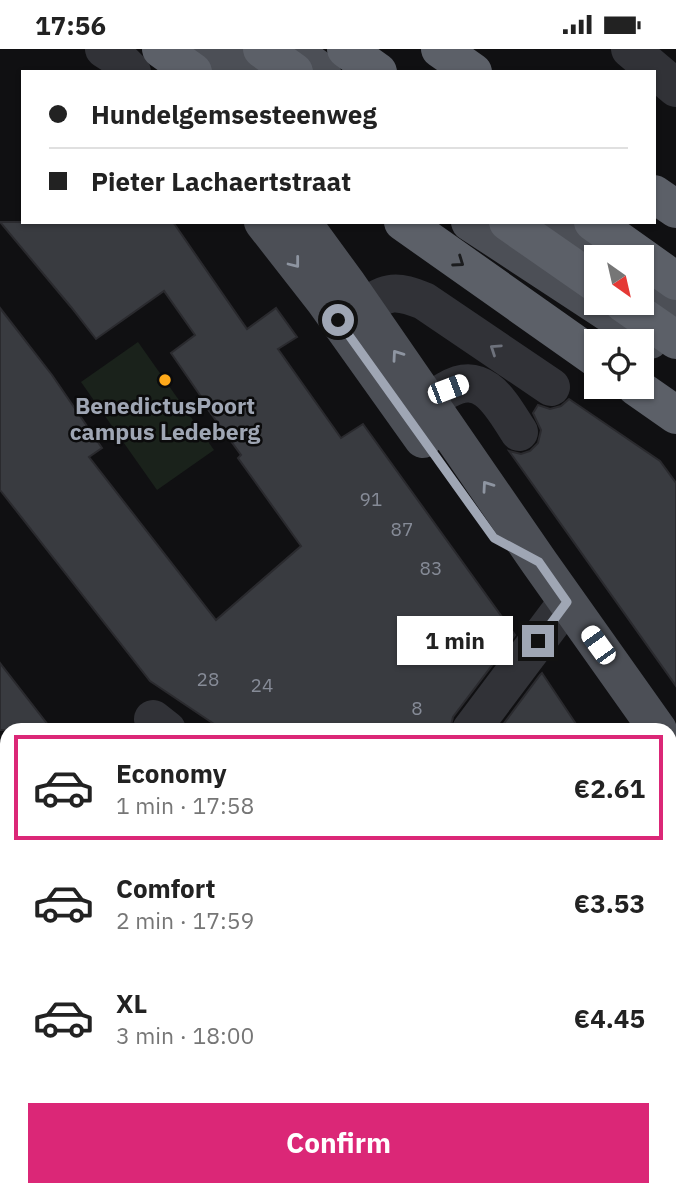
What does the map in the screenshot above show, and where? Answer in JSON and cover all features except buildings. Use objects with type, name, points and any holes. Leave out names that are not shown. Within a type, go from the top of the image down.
[{"type":"highway","points":[[161,49],[190,70]]},
{"type":"highway","points":[[346,49],[375,70]]},
{"type":"highway","points":[[440,49],[470,70]]},
{"type":"highway","points":[[236,59],[302,62]]},
{"type":"highway","points":[[656,195],[676,209]]},
{"type":"highway","points":[[406,224],[584,350]]},
{"type":"highway","points":[[511,224],[584,275]]},
{"type":"highway","points":[[596,224],[676,281]]},
{"type":"highway","points":[[641,315],[676,340]]},
{"type":"highway","points":[[653,399],[676,415]]},
{"type":"main road","points":[[265,224],[324,300],[411,401],[539,562],[653,723]]},
{"type":"main road","points":[[303,224],[363,307],[411,401]]},
{"type":"main road","points":[[473,224],[676,357]]},
{"type":"main road","points":[[545,224],[584,250]]},
{"type":"main road","points":[[654,298],[676,312]]},
{"type":"street","points":[[104,49],[130,70]]},
{"type":"street","points":[[631,49],[675,86]]},
{"type":"street","points":[[363,307],[388,293],[398,293],[424,301],[551,387]]},
{"type":"street","points":[[411,401],[464,383],[477,384],[485,387],[499,402],[519,432]]},
{"type":"street","points":[[476,723],[567,602]]},
{"type":"shaded area","points":[[138,342],[214,450],[157,490],[81,382]]},
{"type":"place","name":"BenedictusPoort campus Ledeberg","points":[[165,380]]},
{"type":"route","points":[[338,320],[494,538],[539,562],[567,602],[538,641]]}]
